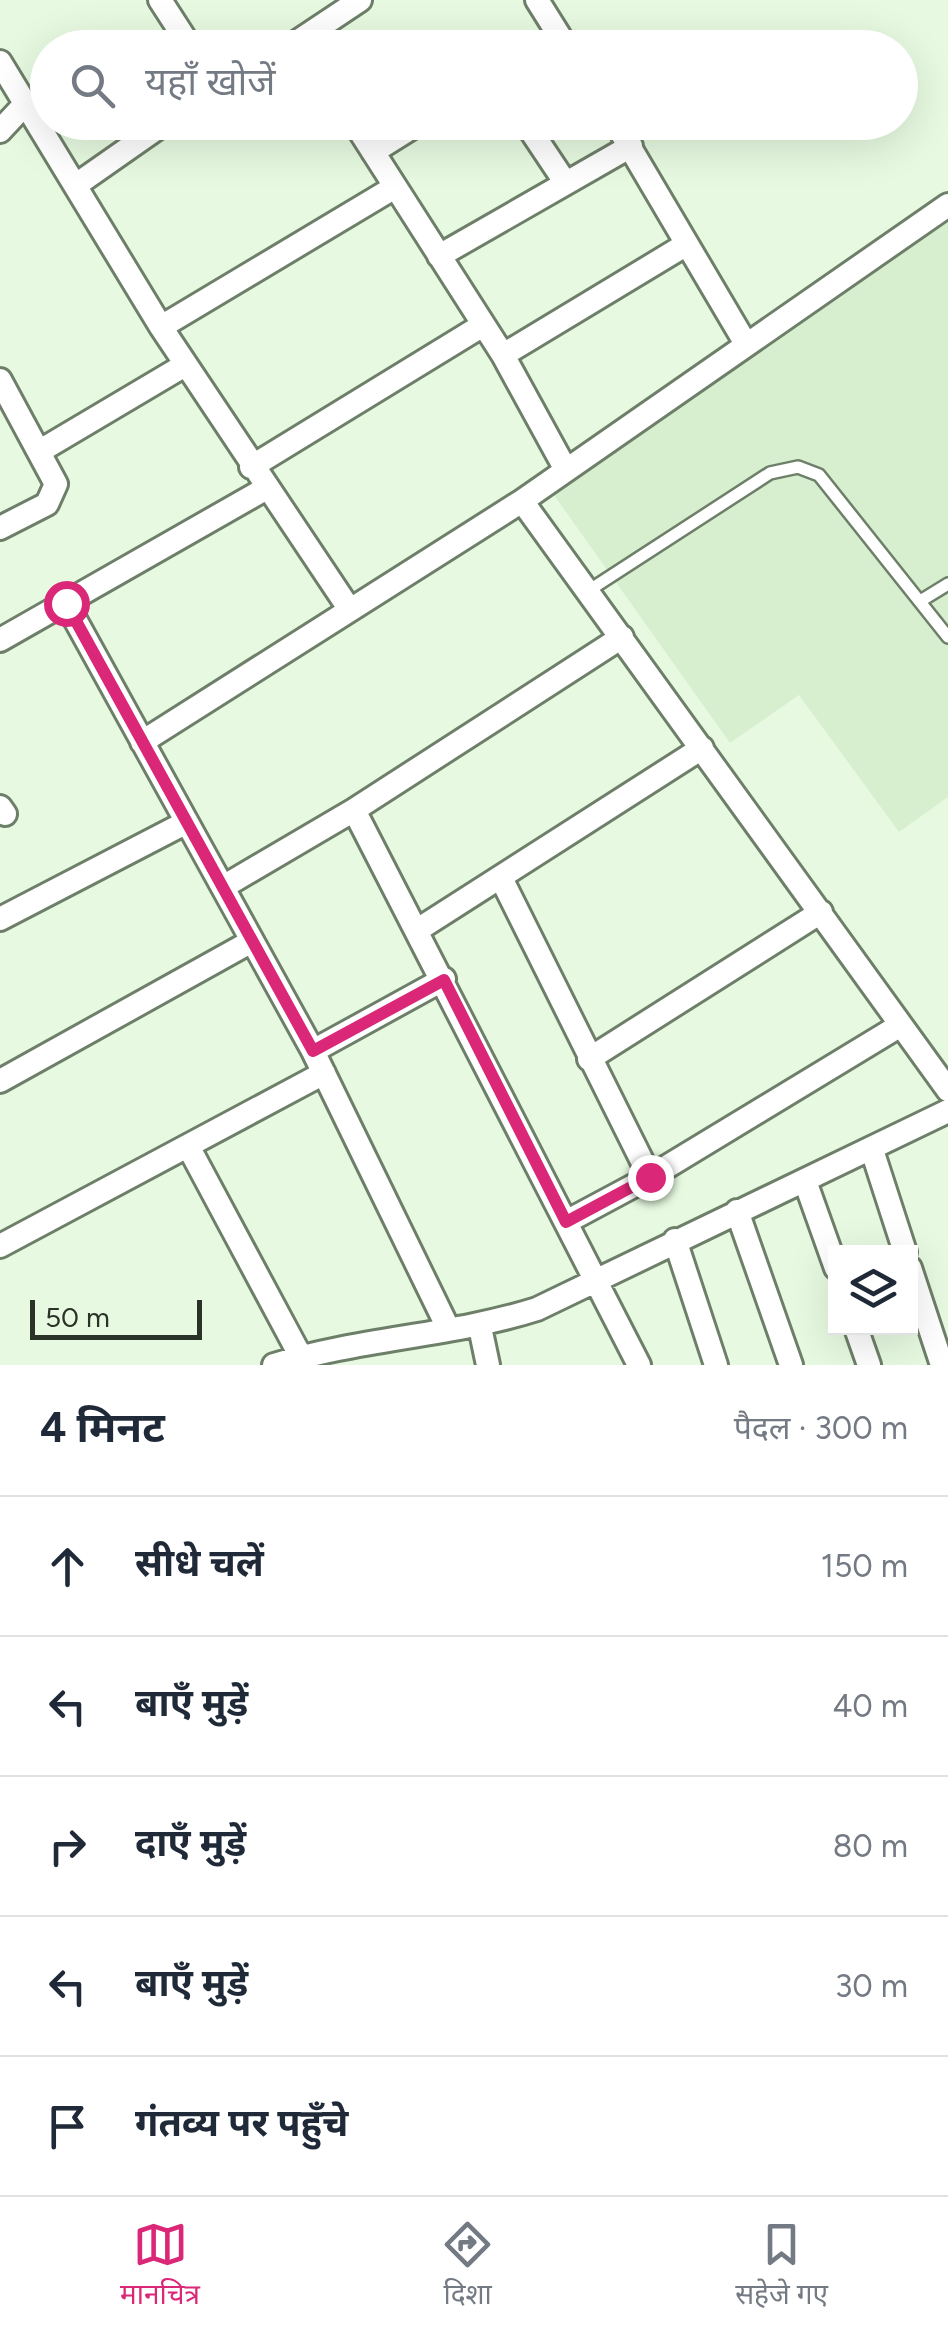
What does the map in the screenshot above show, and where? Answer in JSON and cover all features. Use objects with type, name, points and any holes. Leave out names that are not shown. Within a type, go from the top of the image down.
[{"type":"street","points":[[160,0],[179,30]]},
{"type":"street","points":[[319,30],[360,0]]},
{"type":"street","points":[[538,0],[551,30]]},
{"type":"street","points":[[0,62],[30,109]]},
{"type":"street","points":[[0,131],[26,102]]},
{"type":"street","points":[[49,140],[185,365],[350,610]]},
{"type":"street","points":[[76,185],[140,140]]},
{"type":"street","points":[[365,140],[502,356],[566,470]]},
{"type":"street","points":[[373,152],[392,140]]},
{"type":"street","points":[[538,140],[565,182]]},
{"type":"street","points":[[627,140],[746,344]]},
{"type":"street","points":[[439,256],[631,146]]},
{"type":"street","points":[[161,327],[395,187]]},
{"type":"street","points":[[142,742],[522,500],[948,205]]},
{"type":"street","points":[[502,356],[687,244]]},
{"type":"street","points":[[250,466],[483,325]]},
{"type":"street","points":[[40,451],[185,365]]},
{"type":"street","points":[[0,380],[55,476],[55,493],[30,516],[0,528]]},
{"type":"street","points":[[0,640],[265,489]]},
{"type":"street","points":[[522,500],[948,1090]]},
{"type":"street","points":[[66,603],[313,1051],[448,1328]]},
{"type":"street","points":[[223,887],[354,810],[622,637]]},
{"type":"street","points":[[419,929],[702,748]]},
{"type":"street","points":[[354,810],[419,929],[639,1365]]},
{"type":"street","points":[[0,919],[185,823]]},
{"type":"street","points":[[501,878],[650,1177]]},
{"type":"street","points":[[588,1059],[821,912]]},
{"type":"street","points":[[0,1081],[252,941]]},
{"type":"street","points":[[313,1051],[444,980]]},
{"type":"street","points":[[566,1222],[650,1177],[899,1026]]},
{"type":"street","points":[[0,1246],[324,1073]]},
{"type":"street","points":[[274,1365],[301,1356],[448,1328],[480,1327],[537,1308],[948,1111]]},
{"type":"street","points":[[188,1146],[301,1356]]},
{"type":"street","points":[[872,1150],[904,1245]]},
{"type":"street","points":[[805,1182],[828,1246]]},
{"type":"street","points":[[737,1211],[792,1365]]},
{"type":"street","points":[[675,1240],[716,1365]]},
{"type":"street","points":[[918,1292],[942,1365]]},
{"type":"street","points":[[480,1327],[488,1365]]},
{"type":"street","points":[[859,1335],[870,1365]]},
{"type":"lane","points":[[588,590],[770,474],[798,467],[819,475],[948,637]]},
{"type":"lane","points":[[922,600],[948,584]]},
{"type":"shaded area","points":[[948,212],[948,797],[899,832],[799,695],[730,743],[549,488]]},
{"type":"route","points":[[66,603],[313,1051],[444,980],[566,1222],[650,1177]]}]
